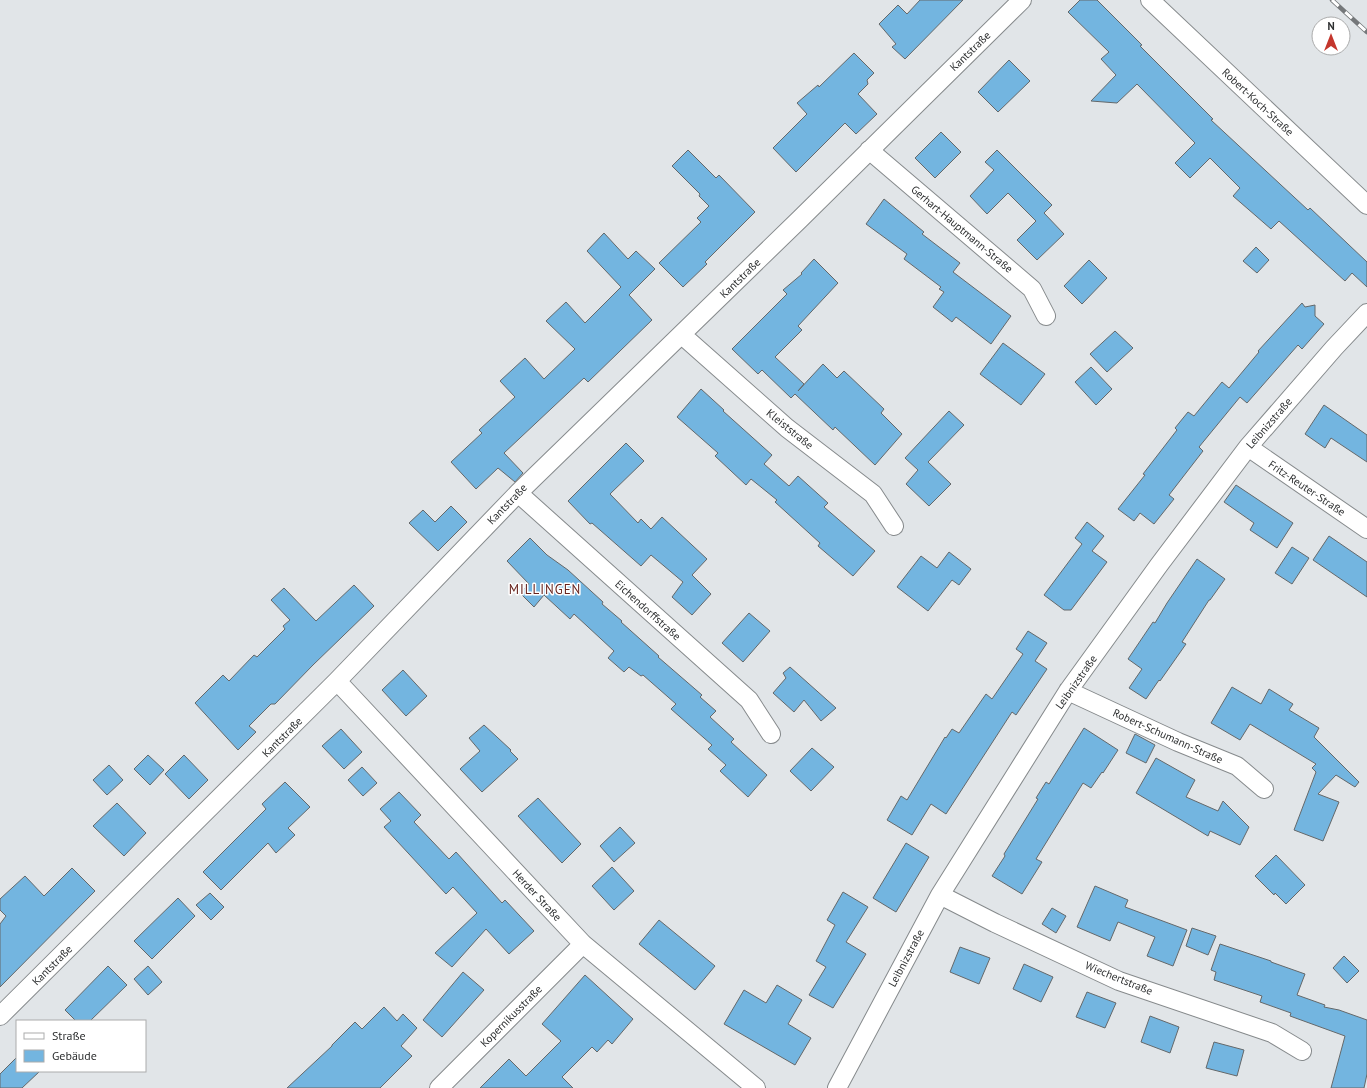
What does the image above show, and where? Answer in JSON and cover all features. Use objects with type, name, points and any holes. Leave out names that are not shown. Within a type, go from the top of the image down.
[{"type":"street","name":"Kantstraße","points":[[0,1016],[337,682],[518,493],[682,335],[1022,0]]},
{"type":"street","name":"Robert-Koch-Straße","points":[[1150,0],[1367,205]]},
{"type":"street","name":"Gerhart-Hauptmann-Straße","points":[[869,150],[1032,288],[1046,316]]},
{"type":"street","name":"Leibnizstraße","points":[[837,1088],[940,895],[1068,691],[1159,565],[1248,447],[1334,348],[1367,313]]},
{"type":"street","name":"Kleiststraße","points":[[682,335],[787,428],[872,494],[894,526]]},
{"type":"street","name":"Fritz-Reuter-Straße","points":[[1248,447],[1367,529]]},
{"type":"street","name":"Eichendorffstraße","points":[[518,493],[749,700],[771,734]]},
{"type":"street","name":"Herder Straße","points":[[337,682],[583,944],[756,1088]]},
{"type":"street","name":"Robert-Schumann-Straße","points":[[1068,691],[1178,742],[1237,766],[1264,789]]},
{"type":"street","name":"Wiechertstraße","points":[[940,895],[995,923],[1119,981],[1272,1033],[1302,1051]]},
{"type":"street","name":"Kopernikusstraße","points":[[439,1088],[583,944]]},
{"type":"building","points":[[920,0],[963,0],[905,59],[892,47],[896,44],[879,24],[898,5],[907,14]]},
{"type":"building","points":[[1080,0],[1097,0],[1142,45],[1140,46],[1213,119],[1211,120],[1308,210],[1310,208],[1367,262],[1367,287],[1352,273],[1345,281],[1279,221],[1271,229],[1233,196],[1240,188],[1210,158],[1190,178],[1175,163],[1195,143],[1137,84],[1117,103],[1091,101],[1116,75],[1101,59],[1109,52],[1068,12]]},
{"type":"building","points":[[854,53],[874,73],[867,80],[868,84],[858,94],[877,114],[856,134],[845,123],[796,172],[773,148],[807,114],[797,103],[818,85],[819,87]]},
{"type":"building","points":[[1009,60],[1030,81],[998,112],[978,92]]},
{"type":"building","points":[[941,132],[961,152],[935,178],[915,158]]},
{"type":"building","points":[[688,150],[716,178],[719,175],[755,212],[705,262],[707,264],[683,287],[659,263],[701,222],[697,218],[709,206],[699,196],[700,194],[672,166]]},
{"type":"building","points":[[997,150],[1052,205],[1044,213],[1064,234],[1037,260],[1017,240],[1036,221],[1008,193],[987,214],[970,196],[994,170],[985,162]]},
{"type":"building","points":[[884,199],[924,232],[922,234],[960,263],[953,272],[1011,316],[991,344],[956,317],[952,322],[933,307],[944,292],[939,289],[941,287],[904,259],[907,254],[866,224]]},
{"type":"building","points":[[604,233],[628,259],[636,251],[655,269],[629,295],[652,320],[588,382],[584,378],[504,453],[523,473],[515,482],[498,468],[476,489],[451,462],[482,433],[479,430],[515,397],[500,381],[525,358],[544,379],[575,349],[546,321],[566,302],[585,323],[621,287],[587,251]]},
{"type":"building","points":[[1256,247],[1269,260],[1257,273],[1243,261]]},
{"type":"building","points":[[814,259],[838,283],[798,326],[802,330],[775,357],[804,384],[798,391],[823,364],[837,378],[844,371],[884,409],[881,413],[902,434],[875,465],[835,427],[833,430],[795,394],[791,398],[762,370],[758,374],[732,349],[787,294],[783,290],[802,274],[801,273]]},
{"type":"building","points":[[1089,260],[1107,278],[1082,304],[1064,286]]},
{"type":"building","points":[[1302,303],[1305,307],[1315,305],[1315,316],[1324,324],[1302,349],[1298,345],[1247,403],[1240,397],[1199,447],[1203,451],[1169,495],[1174,499],[1154,524],[1140,513],[1134,521],[1118,509],[1145,475],[1143,474],[1177,430],[1175,428],[1188,412],[1194,416],[1222,382],[1229,388],[1259,352],[1258,351]]},
{"type":"building","points":[[1115,331],[1133,348],[1107,372],[1090,354]]},
{"type":"building","points":[[1003,343],[1045,374],[1021,405],[980,374]]},
{"type":"building","points":[[1091,367],[1112,389],[1096,405],[1075,382]]},
{"type":"building","points":[[701,389],[772,455],[764,464],[789,486],[798,476],[828,503],[824,507],[875,551],[853,576],[818,546],[820,543],[775,502],[777,500],[751,479],[746,485],[715,456],[718,453],[677,417]]},
{"type":"building","points":[[1324,405],[1367,435],[1367,462],[1331,438],[1325,448],[1305,434]]},
{"type":"building","points":[[949,411],[964,425],[928,462],[951,484],[929,506],[906,484],[918,470],[905,458]]},
{"type":"building","points":[[626,443],[644,461],[610,494],[638,523],[641,519],[651,529],[662,517],[707,559],[692,575],[711,594],[692,615],[672,597],[683,582],[651,555],[641,566],[592,523],[590,524],[568,501]]},
{"type":"building","points":[[1236,485],[1293,523],[1277,548],[1250,530],[1254,523],[1224,502]]},
{"type":"building","points":[[451,506],[467,522],[438,551],[409,523],[423,510],[435,522]]},
{"type":"building","points":[[1087,522],[1104,536],[1092,551],[1107,562],[1071,610],[1064,610],[1044,595],[1082,544],[1075,538]]},
{"type":"building","points":[[1329,536],[1367,562],[1367,597],[1313,560]]},
{"type":"building","points":[[530,538],[547,555],[568,570],[603,602],[602,604],[659,656],[658,657],[702,695],[700,697],[716,711],[710,717],[734,739],[731,742],[767,775],[748,797],[720,771],[726,765],[708,749],[712,745],[671,709],[676,704],[643,675],[641,676],[629,667],[624,672],[608,658],[614,651],[574,614],[570,619],[544,595],[534,607],[520,593],[529,584],[507,561]]},
{"type":"building","points":[[1292,547],[1309,558],[1292,584],[1275,573]]},
{"type":"building","points":[[949,552],[971,569],[959,585],[952,580],[928,611],[897,587],[921,556],[937,568]]},
{"type":"building","points":[[1197,559],[1225,579],[1209,600],[1182,642],[1186,644],[1146,699],[1129,688],[1142,669],[1128,659],[1153,622],[1155,623]]},
{"type":"building","points":[[354,585],[374,606],[275,704],[271,704],[249,726],[256,732],[238,750],[195,703],[223,675],[229,681],[254,655],[257,657],[285,629],[283,626],[290,620],[271,600],[284,588],[316,621]]},
{"type":"building","points":[[749,613],[770,631],[743,662],[722,643]]},
{"type":"building","points":[[1028,631],[1047,643],[1035,661],[1047,669],[1016,715],[1012,712],[946,814],[931,804],[912,835],[887,820],[901,796],[907,800],[945,737],[946,738],[952,729],[959,733],[986,694],[992,699],[1023,654],[1016,649]]},
{"type":"building","points":[[790,667],[836,708],[821,721],[804,700],[794,712],[773,693],[786,678],[783,673]]},
{"type":"building","points":[[403,670],[427,696],[406,716],[382,690]]},
{"type":"building","points":[[1232,687],[1261,704],[1269,689],[1293,704],[1289,710],[1319,728],[1314,737],[1359,782],[1355,787],[1336,775],[1318,794],[1339,802],[1323,841],[1294,830],[1316,772],[1312,768],[1316,764],[1250,724],[1240,740],[1211,723]]},
{"type":"building","points":[[484,725],[511,750],[510,751],[518,759],[482,792],[460,769],[480,751],[469,738]]},
{"type":"building","points":[[1084,728],[1118,750],[1091,788],[1083,783],[1036,859],[1042,862],[1022,894],[992,876],[1038,799],[1036,798],[1046,782],[1049,784]]},
{"type":"building","points":[[341,729],[362,752],[344,769],[322,746]]},
{"type":"building","points":[[1135,734],[1155,745],[1146,763],[1126,753]]},
{"type":"building","points":[[812,748],[834,767],[811,791],[790,771]]},
{"type":"building","points":[[148,755],[164,770],[150,785],[134,769]]},
{"type":"building","points":[[184,755],[208,780],[189,799],[165,774]]},
{"type":"building","points":[[1156,758],[1195,780],[1186,797],[1218,811],[1223,801],[1249,827],[1240,845],[1210,831],[1208,836],[1136,793]]},
{"type":"building","points":[[109,765],[123,780],[107,795],[93,780]]},
{"type":"building","points":[[362,767],[377,783],[363,796],[348,780]]},
{"type":"building","points":[[285,782],[310,807],[288,828],[295,835],[276,853],[268,843],[221,890],[203,872],[266,809],[262,804]]},
{"type":"building","points":[[399,792],[421,815],[414,822],[449,859],[456,852],[502,903],[505,900],[534,931],[509,954],[486,929],[452,967],[435,953],[477,913],[453,887],[446,894],[384,827],[391,821],[380,809]]},
{"type":"building","points":[[538,798],[581,844],[562,863],[518,816]]},
{"type":"building","points":[[117,803],[146,833],[124,856],[93,826]]},
{"type":"building","points":[[620,827],[635,843],[614,862],[600,846]]},
{"type":"building","points":[[906,843],[929,857],[896,912],[873,898]]},
{"type":"building","points":[[1276,855],[1305,885],[1286,904],[1275,893],[1274,895],[1255,876]]},
{"type":"building","points":[[612,867],[634,891],[614,910],[592,886]]},
{"type":"building","points":[[72,868],[95,891],[0,987],[0,924],[6,916],[0,910],[0,899],[25,876],[44,896]]},
{"type":"building","points":[[1095,886],[1128,900],[1125,907],[1187,930],[1173,966],[1147,956],[1155,937],[1118,922],[1110,941],[1077,927]]},
{"type":"building","points":[[843,892],[868,907],[846,942],[866,954],[833,1008],[809,995],[826,967],[816,961],[835,925],[827,920]]},
{"type":"building","points":[[210,893],[224,907],[211,920],[196,905]]},
{"type":"building","points":[[178,898],[195,916],[152,959],[134,941]]},
{"type":"building","points":[[1052,908],[1066,916],[1056,933],[1042,924]]},
{"type":"building","points":[[659,920],[715,966],[695,990],[639,944]]},
{"type":"building","points":[[1192,928],[1216,936],[1208,955],[1186,946]]},
{"type":"building","points":[[1220,944],[1305,974],[1297,995],[1325,1005],[1324,1007],[1339,1010],[1367,1020],[1367,1074],[1364,1088],[1331,1088],[1345,1036],[1290,1016],[1291,1013],[1260,1002],[1262,996],[1214,980],[1216,972],[1211,970]]},
{"type":"building","points":[[960,947],[990,958],[979,984],[950,972]]},
{"type":"building","points":[[1344,956],[1359,971],[1347,983],[1333,968]]},
{"type":"building","points":[[1024,964],[1053,977],[1041,1002],[1013,989]]},
{"type":"building","points":[[108,966],[127,985],[91,1020],[75,1020],[65,1010]]},
{"type":"building","points":[[148,966],[162,982],[148,995],[134,979]]},
{"type":"building","points":[[463,972],[484,990],[442,1037],[423,1020]]},
{"type":"building","points":[[585,975],[633,1019],[612,1044],[608,1040],[597,1052],[592,1047],[562,1077],[573,1088],[480,1088],[509,1059],[526,1076],[561,1041],[542,1024]]},
{"type":"building","points":[[777,985],[802,1000],[788,1024],[811,1038],[795,1065],[724,1024],[744,990],[766,1003]]},
{"type":"building","points":[[1087,992],[1116,1003],[1105,1028],[1076,1017]]},
{"type":"building","points":[[384,1007],[397,1021],[403,1014],[417,1028],[401,1046],[412,1056],[380,1088],[287,1088],[332,1046],[355,1022],[362,1029]]},
{"type":"building","points":[[1150,1016],[1179,1027],[1170,1053],[1141,1042]]},
{"type":"building","points":[[1214,1042],[1244,1050],[1237,1076],[1206,1068]]},
{"type":"building","points":[[16,1058],[16,1072],[39,1072],[22,1088],[0,1088],[0,1074]]},
{"type":"railway","points":[[1332,0],[1367,32]]},
{"type":"district","name":"MILLINGEN","points":[[545,589]]}]
